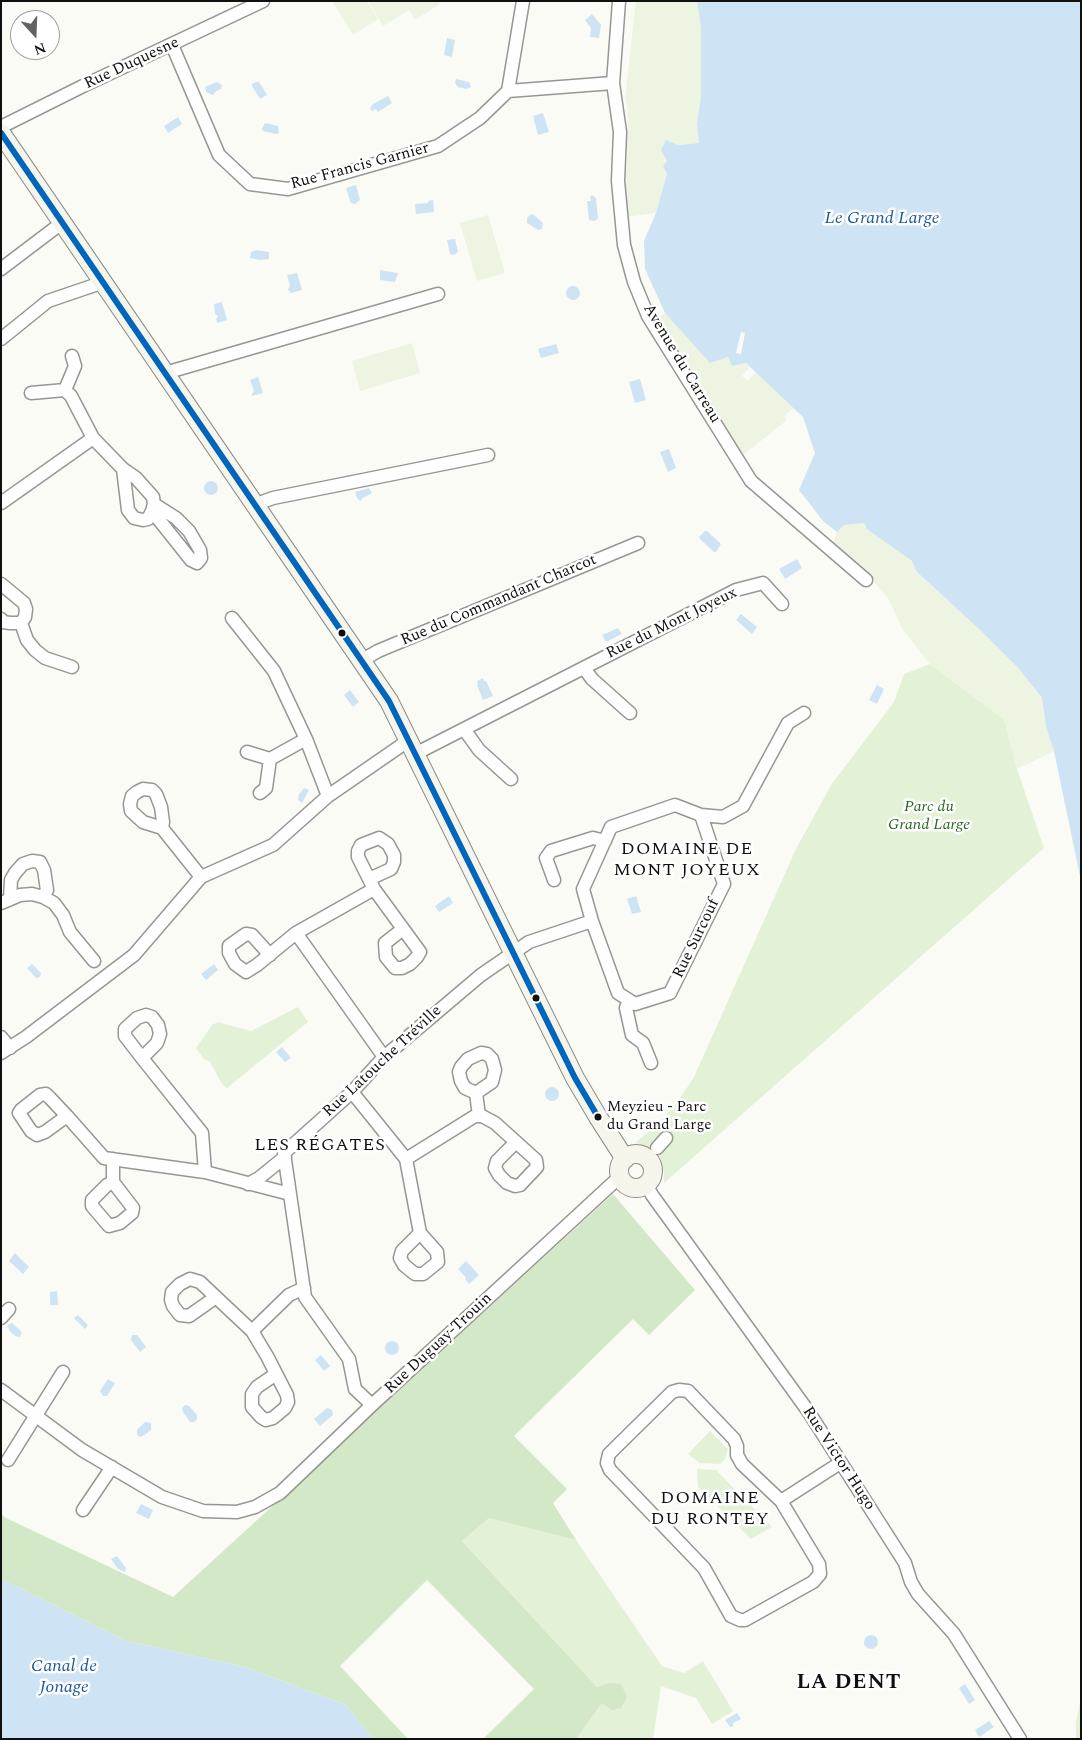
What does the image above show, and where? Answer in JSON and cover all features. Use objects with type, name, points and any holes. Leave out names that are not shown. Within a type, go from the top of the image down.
[{"type":"street","name":"Rue Duquesne","points":[[1,127],[263,1]]},
{"type":"street","points":[[523,1],[508,91],[613,83]]},
{"type":"street","name":"Avenue du Carreau","points":[[619,1],[613,83],[620,132],[618,181],[624,245],[634,282],[648,316],[751,481],[866,580]]},
{"type":"street","name":"Rue Francis Garnier","points":[[172,45],[219,155],[250,184],[288,188],[438,146],[480,118],[508,91]]},
{"type":"street","points":[[1,133],[389,701],[575,1078],[625,1158]]},
{"type":"street","points":[[1,269],[63,222]]},
{"type":"street","points":[[1,339],[48,301],[95,285],[102,280]]},
{"type":"street","points":[[165,373],[438,294]]},
{"type":"street","points":[[65,390],[75,366],[72,356]]},
{"type":"street","points":[[30,393],[65,390],[72,396],[93,438],[123,470],[136,478],[153,497],[153,508],[148,519],[134,518],[128,510],[123,470]]},
{"type":"street","points":[[1,503],[93,438]]},
{"type":"street","points":[[254,505],[273,498],[488,455]]},
{"type":"street","name":"Rue du Commandant Charcot","points":[[361,661],[378,651],[638,543]]},
{"type":"street","name":"Rue du Mont Joyeux","points":[[201,877],[272,845],[328,796],[399,747],[411,746],[464,729],[736,590],[763,583],[782,604]]},
{"type":"street","points":[[1,584],[24,603],[26,609],[25,617],[21,623]]},
{"type":"street","points":[[232,618],[274,671],[306,739],[328,796]]},
{"type":"street","points":[[1,619],[3,622],[21,623]]},
{"type":"street","points":[[21,623],[27,640],[35,650],[45,658],[72,667]]},
{"type":"street","points":[[584,668],[592,679],[630,713]]},
{"type":"street","points":[[651,1063],[643,1043],[632,1035],[626,1008],[629,1000],[618,993],[592,921],[583,889],[611,827],[675,805],[701,815],[723,817],[743,806],[788,723],[804,713]]},
{"type":"street","points":[[464,729],[479,750],[511,780]]},
{"type":"street","points":[[247,752],[270,759],[306,739]]},
{"type":"street","points":[[260,793],[266,788],[270,759]]},
{"type":"street","name":"Rue Surcouf","points":[[629,1000],[635,1004],[670,992],[724,884],[701,815]]},
{"type":"street","points":[[1,1037],[5,1050],[26,1038],[134,955],[201,877],[162,828]]},
{"type":"street","points":[[554,880],[546,858],[551,851],[593,838],[605,841]]},
{"type":"street","points":[[6,901],[15,872],[23,864],[32,861],[40,862],[44,870],[47,890],[43,897]]},
{"type":"street","points":[[270,955],[296,932],[372,884],[403,929]]},
{"type":"street","points":[[6,901],[20,895],[32,894],[54,903],[63,915],[70,932],[94,961]]},
{"type":"street","name":"Rue Latouche Tréville","points":[[285,1157],[284,1152],[352,1092],[384,1057],[481,975],[529,942],[592,921]]},
{"type":"street","points":[[296,932],[384,1057]]},
{"type":"street","points":[[142,1058],[202,1133],[205,1172]]},
{"type":"street","points":[[352,1092],[406,1159],[420,1233]]},
{"type":"street","points":[[476,1093],[478,1116]]},
{"type":"street","points":[[67,1116],[104,1158],[205,1172],[290,1194]]},
{"type":"street","points":[[406,1159],[474,1116],[482,1116],[495,1123],[516,1142]]},
{"type":"street","points":[[656,1148],[666,1138]]},
{"type":"street","points":[[640,1155],[650,1161],[653,1170],[652,1176],[646,1184],[635,1188],[625,1183],[621,1178],[620,1168],[625,1158],[640,1155]]},
{"type":"street","points":[[248,1184],[259,1178],[285,1157]]},
{"type":"street","points":[[285,1157],[306,1296],[349,1359],[354,1388],[372,1405]]},
{"type":"street","points":[[113,1159],[113,1182]]},
{"type":"street","name":"Rue Duguay-Trouin","points":[[1,1390],[82,1450],[162,1497],[203,1511],[237,1512],[255,1507],[280,1493],[372,1405],[614,1182],[621,1178]]},
{"type":"street","name":"Rue Victor Hugo","points":[[646,1184],[652,1195],[808,1411],[905,1563],[911,1582],[918,1594],[954,1634],[1020,1739]]},
{"type":"street","points":[[252,1331],[289,1295],[304,1288]]},
{"type":"street","points":[[216,1297],[252,1331],[276,1374]]},
{"type":"street","points":[[8,1460],[63,1372]]},
{"type":"street","points":[[679,1390],[688,1391],[734,1439],[737,1446],[737,1455],[742,1464],[781,1501],[819,1564],[820,1574],[813,1582],[745,1620],[736,1620],[731,1616],[704,1568],[610,1470],[608,1463],[609,1454],[672,1392],[679,1390]]},
{"type":"street","points":[[781,1501],[840,1463]]},
{"type":"street","points":[[83,1510],[112,1467]]},
{"type":"green space","points":[[332,1],[367,1],[378,19],[353,35]]},
{"type":"green space","points":[[368,1],[439,1],[440,4],[415,20],[409,10],[383,26]]},
{"type":"green space","points":[[636,1],[697,1],[701,28],[701,96],[697,124],[699,143],[678,145],[666,141],[667,161],[663,166],[667,174],[656,213],[625,217],[628,109],[625,99]]},
{"type":"green space","points":[[488,215],[505,273],[477,281],[460,223]]},
{"type":"green space","points":[[665,313],[710,362],[728,357],[732,366],[745,363],[750,367],[742,376],[748,381],[756,372],[796,406],[784,416],[787,420],[742,456],[655,320]]},
{"type":"green space","points":[[412,343],[420,373],[360,391],[352,361]]},
{"type":"green space","points":[[864,523],[868,529],[912,561],[916,571],[1019,669],[1042,699],[1046,727],[1054,751],[1017,769],[1004,719],[930,664],[903,630],[888,598],[874,582],[832,548],[837,532],[844,525]]},
{"type":"green space","name":"Parc du Grand Large","points":[[930,664],[1004,719],[1017,769],[1044,848],[664,1183],[664,1172],[660,1159],[653,1149],[635,1143],[661,1121],[693,1079],[796,849],[831,785],[894,702],[904,674]]},
{"type":"green space","points":[[298,1007],[308,1022],[227,1088],[222,1084],[210,1062],[204,1059],[196,1048],[212,1025],[218,1022],[251,1031]]},
{"type":"green space","points":[[613,1194],[695,1290],[649,1335],[633,1319],[514,1436],[567,1489],[553,1503],[576,1540],[489,1518],[462,1541],[597,1687],[608,1683],[621,1684],[627,1697],[621,1708],[612,1710],[602,1703],[576,1739],[483,1739],[534,1689],[427,1580],[340,1666],[408,1739],[373,1739],[346,1705],[245,1667],[126,1641],[1,1579],[1,1514],[173,1597]]},
{"type":"green space","points":[[710,1431],[728,1449],[725,1459],[720,1464],[700,1463],[688,1454]]},
{"type":"green space","points":[[697,1469],[716,1470],[772,1527],[751,1539],[698,1487]]},
{"type":"green space","points":[[489,1518],[576,1540],[662,1666],[684,1673],[703,1661],[733,1711],[712,1724],[696,1698],[661,1686],[653,1739],[576,1739],[602,1703],[608,1683],[597,1687],[462,1541]]},
{"type":"green space","points":[[1081,1696],[1081,1739],[1076,1739],[1076,1723]]},
{"type":"water","name":"Le Grand Large","points":[[697,1],[1081,1],[1081,881],[1054,751],[1046,727],[1042,698],[1019,669],[916,571],[912,561],[867,529],[864,523],[844,525],[837,532],[823,521],[799,490],[815,453],[803,417],[746,363],[732,366],[728,357],[710,363],[665,313],[645,269],[644,241],[656,213],[667,174],[663,166],[667,161],[661,150],[666,140],[678,145],[699,143],[697,124],[701,96],[701,28]]},
{"type":"water","points":[[592,14],[601,25],[599,38],[590,37],[591,28],[585,20]]},
{"type":"water","points":[[447,38],[455,40],[452,57],[444,55]]},
{"type":"water","points":[[456,79],[469,82],[471,87],[466,89],[458,87],[455,83]]},
{"type":"water","points":[[217,82],[222,85],[221,89],[213,95],[206,92],[205,87]]},
{"type":"water","points":[[259,82],[267,95],[260,99],[252,86]]},
{"type":"water","points":[[388,96],[392,103],[378,112],[376,109],[372,111],[370,108],[373,104]]},
{"type":"water","points":[[543,113],[549,132],[538,135],[533,116]]},
{"type":"water","points":[[178,117],[182,124],[168,133],[164,126]]},
{"type":"water","points":[[265,123],[278,126],[279,133],[263,131]]},
{"type":"water","points":[[356,185],[360,200],[355,204],[351,203],[346,188]]},
{"type":"water","points":[[592,195],[596,198],[598,219],[594,221],[589,220],[587,201],[591,201],[590,197]]},
{"type":"water","points":[[433,200],[434,212],[416,214],[415,204],[428,203],[428,201]]},
{"type":"water","points":[[531,214],[543,223],[542,229],[538,230],[527,223],[527,218]]},
{"type":"water","points":[[455,239],[458,252],[454,255],[450,254],[447,240]]},
{"type":"water","points":[[256,250],[269,252],[269,259],[250,258],[251,252]]},
{"type":"water","points":[[380,270],[398,273],[395,282],[380,280]]},
{"type":"water","points":[[297,273],[302,290],[291,293],[288,290],[290,285],[287,275]]},
{"type":"water","points":[[570,286],[576,286],[580,293],[576,300],[570,300],[566,296],[566,290]]},
{"type":"water","points":[[222,302],[227,320],[217,323],[216,319],[218,316],[215,314],[214,304]]},
{"type":"water","points":[[556,344],[559,353],[541,358],[538,349]]},
{"type":"water","points":[[258,377],[263,393],[252,396],[254,391],[250,380]]},
{"type":"water","points":[[640,379],[646,400],[635,403],[629,382]]},
{"type":"water","points":[[669,449],[676,468],[668,472],[660,452]]},
{"type":"water","points":[[211,481],[216,483],[218,488],[216,493],[211,495],[206,493],[204,488],[206,483]]},
{"type":"water","points":[[369,488],[372,493],[360,501],[355,492]]},
{"type":"water","points":[[705,531],[721,544],[716,552],[700,539],[699,537]]},
{"type":"water","points":[[797,559],[802,568],[785,579],[779,569]]},
{"type":"water","points":[[741,614],[757,627],[752,634],[736,620]]},
{"type":"water","points":[[618,628],[622,634],[606,642],[602,635]]},
{"type":"water","points":[[483,678],[493,696],[483,700],[477,681]]},
{"type":"water","points":[[877,685],[884,689],[877,704],[869,700]]},
{"type":"water","points":[[350,690],[359,702],[353,707],[344,695]]},
{"type":"water","points":[[304,788],[309,790],[302,803],[298,800],[299,794]]},
{"type":"water","points":[[449,896],[453,903],[439,912],[435,906]]},
{"type":"water","points":[[636,896],[641,912],[632,914],[627,899]]},
{"type":"water","points":[[32,964],[41,973],[40,977],[36,978],[27,968]]},
{"type":"water","points":[[214,964],[218,970],[206,980],[201,974]]},
{"type":"water","points":[[282,1047],[291,1058],[285,1062],[276,1052]]},
{"type":"water","points":[[552,1087],[557,1089],[559,1094],[557,1099],[552,1101],[547,1099],[545,1094],[547,1089]]},
{"type":"water","points":[[15,1253],[29,1267],[23,1274],[9,1261]]},
{"type":"water","points":[[466,1261],[479,1275],[469,1284],[458,1269]]},
{"type":"water","points":[[57,1291],[58,1305],[50,1305],[50,1292]]},
{"type":"water","points":[[78,1315],[88,1325],[85,1329],[74,1318]]},
{"type":"water","points":[[12,1323],[22,1332],[20,1337],[15,1336],[9,1330],[8,1325]]},
{"type":"water","points":[[132,1335],[137,1335],[146,1347],[140,1352],[131,1340]]},
{"type":"water","points":[[392,1341],[397,1343],[399,1348],[397,1353],[392,1355],[387,1353],[385,1348],[387,1343]]},
{"type":"water","points":[[321,1355],[330,1366],[324,1371],[315,1360]]},
{"type":"water","points":[[108,1379],[115,1383],[107,1396],[103,1396],[100,1391]]},
{"type":"water","points":[[185,1405],[189,1406],[197,1415],[197,1419],[194,1422],[190,1422],[183,1412],[182,1408]]},
{"type":"water","points":[[327,1408],[332,1410],[333,1415],[320,1426],[314,1419]]},
{"type":"water","points":[[145,1422],[151,1423],[151,1430],[140,1437],[137,1435],[137,1430]]},
{"type":"water","points":[[141,1504],[153,1510],[149,1519],[136,1513]]},
{"type":"water","points":[[117,1556],[126,1568],[125,1572],[118,1569],[111,1559]]},
{"type":"water","name":"Canal de Jonage","points":[[1,1579],[126,1641],[245,1667],[346,1705],[373,1739],[1,1739]]},
{"type":"water","points":[[871,1635],[876,1637],[878,1642],[876,1647],[871,1649],[866,1647],[864,1642],[866,1637]]},
{"type":"water","points":[[965,1684],[975,1700],[969,1704],[959,1688]]},
{"type":"water","points":[[737,1713],[741,1719],[730,1727],[725,1720]]},
{"type":"water","points":[[989,1721],[994,1727],[979,1737],[975,1730]]},
{"type":"pier","points":[[741,332],[745,333],[741,354],[736,353]]},
{"type":"transit line","points":[[1,133],[389,701],[575,1078],[598,1117]]},
{"type":"place","name":"Meyzieu - Parc du Grand Large","points":[[598,1117]]},
{"type":"district","name":"DOMAINE DE MONT JOYEUX","points":[[687,860]]},
{"type":"district","name":"LES RÉGATES","points":[[320,1146]]},
{"type":"district","name":"DOMAINE DU RONTEY","points":[[710,1509]]},
{"type":"district","name":"LA DENT","points":[[849,1684]]}]
